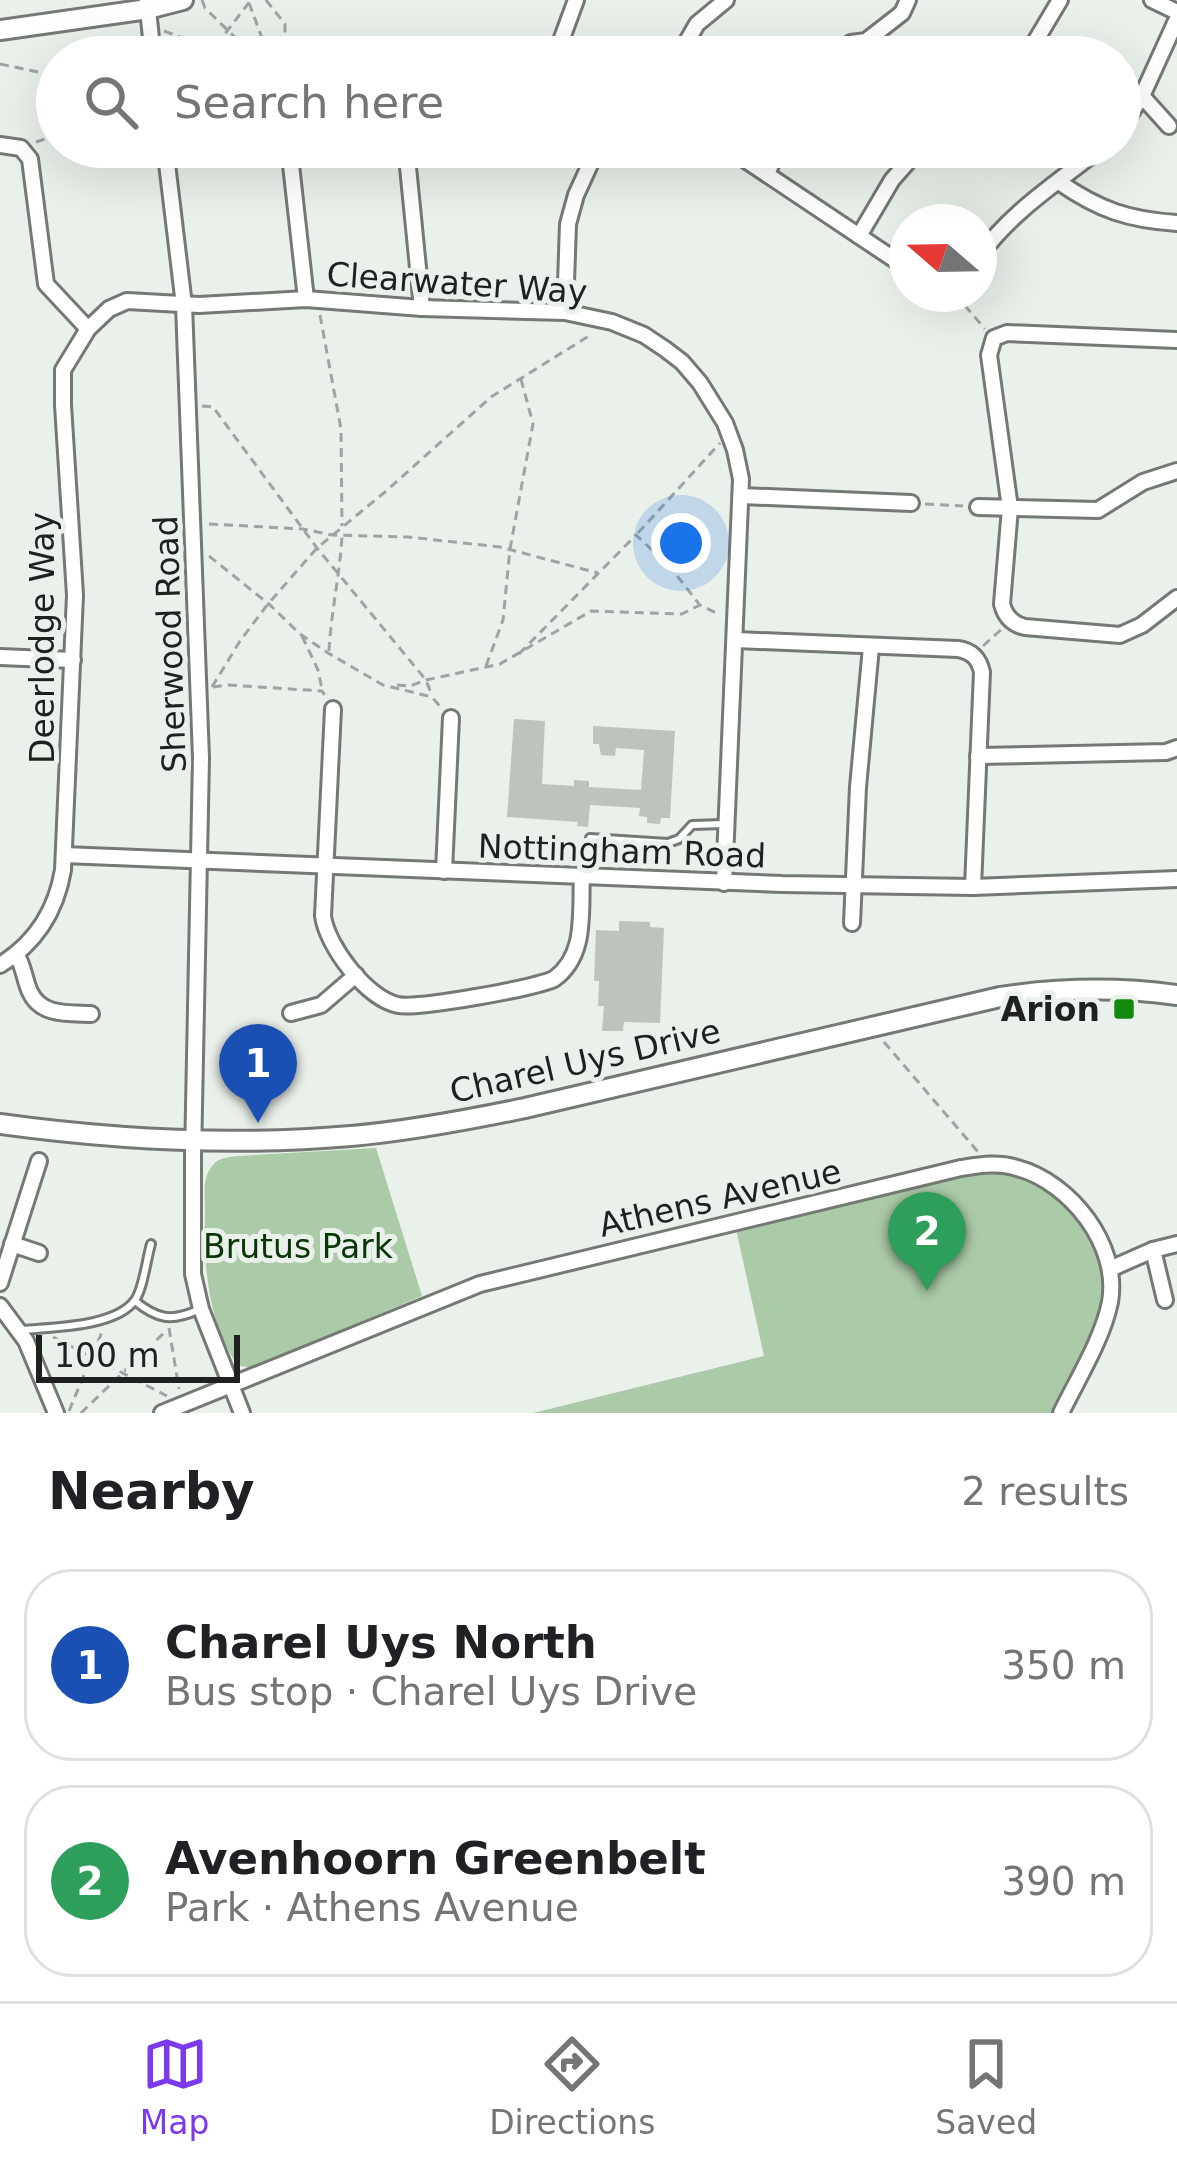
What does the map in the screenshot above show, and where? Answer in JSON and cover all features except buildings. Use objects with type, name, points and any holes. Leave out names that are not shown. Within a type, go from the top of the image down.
[{"type":"main road","points":[[0,30],[148,10],[183,0]]},
{"type":"main road","name":"Charel Uys Drive","points":[[0,1124],[111,1137],[193,1140],[351,1136],[448,1124],[1000,997],[1123,990],[1177,995]]},
{"type":"street","points":[[563,36],[576,0]]},
{"type":"street","points":[[690,36],[726,0]]},
{"type":"street","points":[[1039,36],[1060,0]]},
{"type":"street","points":[[1152,0],[1177,15],[1142,97],[1168,126]]},
{"type":"street","points":[[871,36],[902,13],[907,1]]},
{"type":"street","points":[[0,145],[21,148],[32,164],[46,284],[88,328],[109,309],[127,301],[184,305]]},
{"type":"street","name":"Sherwood Road","points":[[168,168],[184,305],[205,688],[192,1244],[201,1309],[242,1413]]},
{"type":"street","points":[[292,168],[312,299]]},
{"type":"street","points":[[408,168],[422,308]]},
{"type":"street","points":[[565,312],[568,224],[588,168]]},
{"type":"street","points":[[757,168],[889,256]]},
{"type":"street","points":[[767,175],[770,168]]},
{"type":"street","points":[[859,236],[903,168]]},
{"type":"street","points":[[997,235],[1076,168]]},
{"type":"street","points":[[1059,182],[1124,216],[1177,223]]},
{"type":"street","name":"Clearwater Way","points":[[184,305],[312,299],[565,312],[644,335],[682,362],[710,396],[731,438],[742,496],[724,883]]},
{"type":"street","name":"Deerlodge Way","points":[[0,965],[33,939],[50,914],[60,885],[75,571],[63,370],[88,328]]},
{"type":"street","points":[[1177,340],[1007,333],[994,338],[988,355],[1010,508],[1004,614],[1025,627],[1120,635],[1177,598]]},
{"type":"street","points":[[978,507],[1098,510],[1143,482],[1177,471]]},
{"type":"street","points":[[742,496],[911,503]]},
{"type":"street","points":[[736,632],[871,647],[958,649],[972,654],[982,672],[973,887]]},
{"type":"street","points":[[852,923],[871,647]]},
{"type":"street","points":[[0,657],[73,660]]},
{"type":"street","points":[[333,710],[325,929],[356,975],[385,1000],[409,1006],[545,982],[562,973],[577,951],[582,877]]},
{"type":"street","points":[[444,871],[451,718]]},
{"type":"street","points":[[978,756],[1177,748]]},
{"type":"street","name":"Nottingham Road","points":[[64,855],[854,886],[1177,879]]},
{"type":"street","points":[[16,955],[38,1004],[57,1013],[91,1014]]},
{"type":"street","points":[[291,1013],[322,1005],[356,975]]},
{"type":"street","points":[[0,1283],[39,1161]]},
{"type":"street","name":"Athens Avenue","points":[[161,1413],[480,1284],[988,1164],[1026,1170],[1049,1184],[1093,1226],[1110,1269]]},
{"type":"street","points":[[12,1244],[39,1253]]},
{"type":"street","points":[[1061,1413],[1107,1314],[1110,1269],[1177,1244]]},
{"type":"street","points":[[1153,1250],[1165,1300]]},
{"type":"street","points":[[0,1306],[20,1330],[56,1413]]},
{"type":"lane","points":[[590,838],[668,843],[692,825],[727,824]]},
{"type":"lane","points":[[20,1330],[82,1326],[135,1301],[151,1244]]},
{"type":"lane","points":[[135,1301],[153,1315],[166,1318],[201,1309]]},
{"type":"path","points":[[202,0],[235,36]]},
{"type":"path","points":[[266,0],[285,24],[285,36]]},
{"type":"path","points":[[221,36],[250,1]]},
{"type":"path","points":[[250,1],[262,36]]},
{"type":"path","points":[[148,10],[164,30],[179,36]]},
{"type":"path","points":[[0,64],[36,72]]},
{"type":"path","points":[[21,148],[36,143]]},
{"type":"path","points":[[312,299],[340,429],[340,574],[328,653]]},
{"type":"path","points":[[971,312],[994,338]]},
{"type":"path","points":[[205,688],[317,548],[469,415],[612,322]]},
{"type":"path","points":[[485,668],[503,620],[510,549],[533,424],[521,379]]},
{"type":"path","points":[[189,404],[213,407],[451,718]]},
{"type":"path","points":[[517,655],[723,439],[731,438]]},
{"type":"path","points":[[911,503],[978,507]]},
{"type":"path","points":[[193,525],[303,529],[510,549],[598,573]]},
{"type":"path","points":[[636,535],[700,605],[736,632]]},
{"type":"path","points":[[203,552],[328,653],[383,685],[432,698]]},
{"type":"path","points":[[383,685],[410,686],[485,668],[517,655],[591,611],[682,614],[700,605]]},
{"type":"path","points":[[972,654],[1012,621]]},
{"type":"path","points":[[301,634],[333,710]]},
{"type":"path","points":[[205,688],[322,691]]},
{"type":"path","points":[[870,1026],[988,1164]]},
{"type":"path","points":[[68,1413],[109,1317]]},
{"type":"path","points":[[166,1318],[182,1404]]},
{"type":"path","points":[[43,1328],[50,1336],[182,1404]]},
{"type":"path","points":[[81,1413],[169,1328]]},
{"type":"green space","name":"Brutus Park","points":[[376,1148],[422,1296],[251,1368],[237,1365],[219,1328],[209,1290],[205,1191],[209,1170],[218,1160],[232,1157]]},
{"type":"green space","points":[[996,1171],[1027,1179],[1061,1202],[1090,1233],[1101,1258],[1100,1310],[1055,1413],[533,1413],[764,1356],[736,1229],[970,1172]]},
{"type":"place","name":"Arion","points":[[1124,1009]]},
{"type":"place","name":"Charel Uys North","points":[[258,1123]]},
{"type":"place","name":"Avenhoorn Greenbelt","points":[[927,1291]]}]
